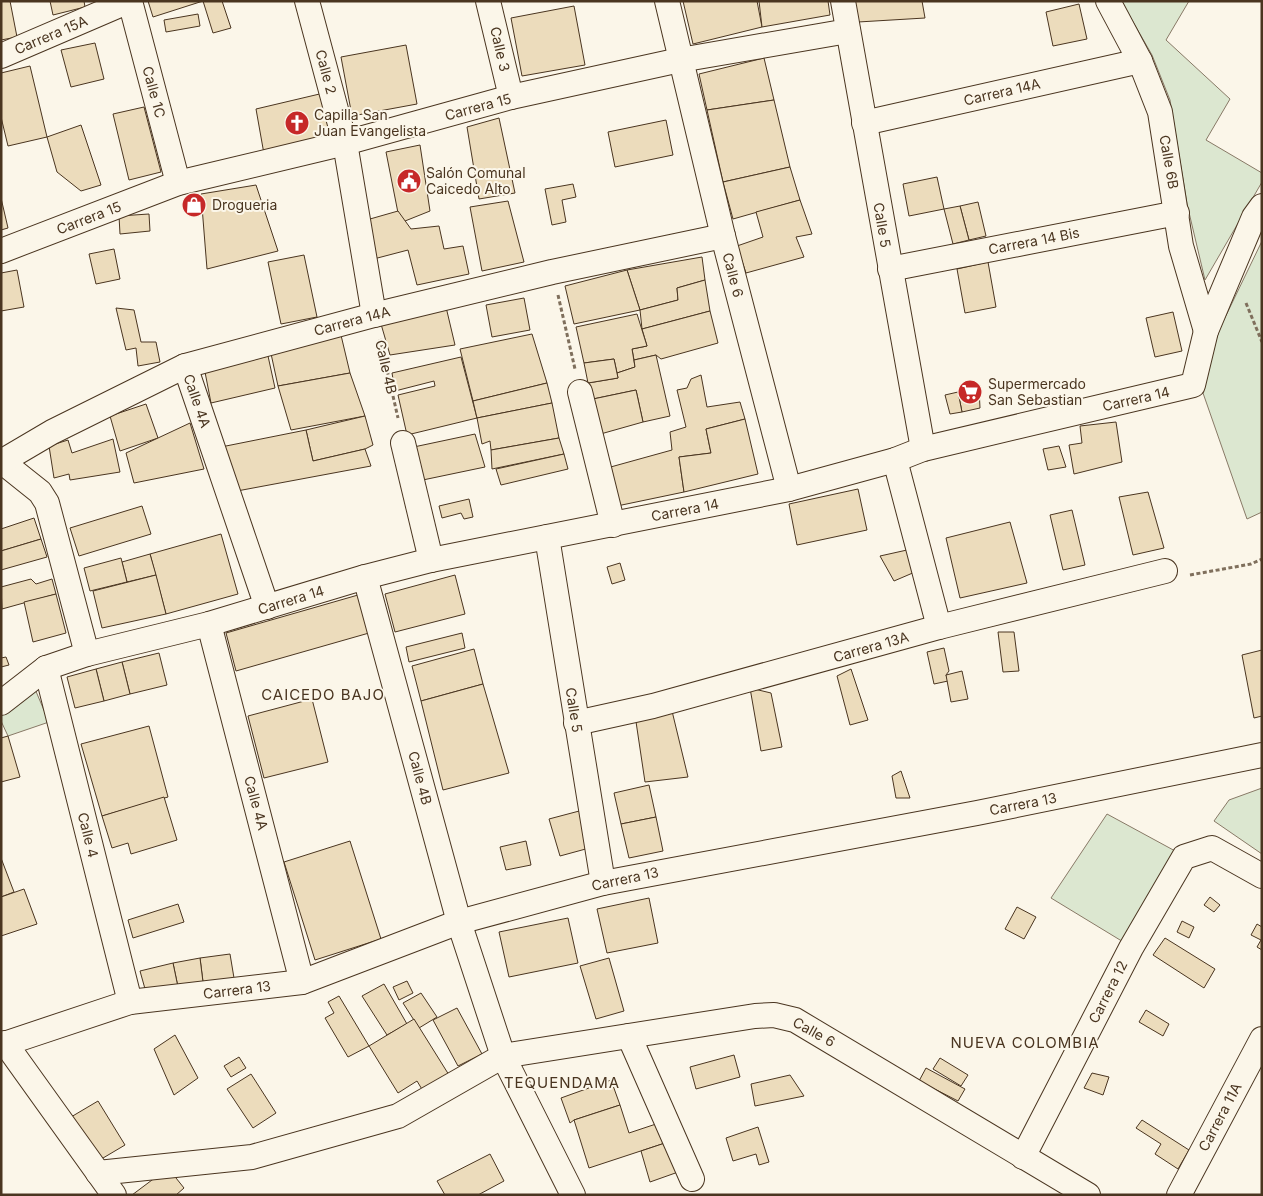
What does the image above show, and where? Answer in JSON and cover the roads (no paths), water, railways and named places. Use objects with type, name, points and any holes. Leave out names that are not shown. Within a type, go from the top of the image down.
[{"type":"street","name":"Carrera 15A","points":[[1,56],[130,1]]},
{"type":"street","name":"Calle 1C","points":[[130,1],[178,183]]},
{"type":"street","name":"Calle 2","points":[[307,1],[345,143]]},
{"type":"street","name":"Calle 3","points":[[488,1],[511,97]]},
{"type":"street","points":[[667,1],[680,60]]},
{"type":"street","name":"Calle 5","points":[[843,1],[923,448]]},
{"type":"street","name":"Calle 6B","points":[[1108,1],[1140,61],[1160,112],[1178,213],[1181,246],[1206,331]]},
{"type":"street","name":"Carrera 15","points":[[1,251],[178,183],[345,143],[511,97],[680,60],[848,31]]},
{"type":"street","name":"Calle 6","points":[[680,60],[723,236],[789,489]]},
{"type":"street","name":"Carrera 14A","points":[[864,123],[1140,61]]},
{"type":"street","points":[[345,143],[374,314]]},
{"type":"street","name":"Carrera 14","points":[[1,703],[46,668],[87,654],[209,624],[366,577],[431,560],[789,489],[895,460],[923,448],[1193,385],[1206,331],[1254,217],[1262,206]]},
{"type":"street","name":"Carrera 14 Bis","points":[[890,268],[1178,213]]},
{"type":"street","name":"Carrera 14A","points":[[1,462],[52,432],[185,366],[374,314],[552,272],[723,236]]},
{"type":"street","name":"Calle 4A","points":[[185,366],[267,607]]},
{"type":"street","points":[[580,392],[612,525]]},
{"type":"street","points":[[403,443],[431,560]]},
{"type":"street","points":[[895,460],[939,627]]},
{"type":"street","points":[[1,462],[40,492],[47,503],[87,654]]},
{"type":"street","name":"Calle 5","points":[[547,536],[603,883]]},
{"type":"street","name":"Carrera 13A","points":[[576,723],[653,706],[939,627],[1166,571]]},
{"type":"street","name":"Calle 4B","points":[[366,577],[459,922],[503,1056],[573,1195]]},
{"type":"street","name":"Calle 4A","points":[[209,624],[302,982]]},
{"type":"street","name":"Calle 4","points":[[46,668],[130,1002]]},
{"type":"street","name":"Carrera 13","points":[[3,1044],[130,1002],[302,982],[459,922],[603,883],[977,813],[1262,755]]},
{"type":"street","name":"Carrera 12","points":[[1023,1157],[1131,948],[1184,857],[1212,848],[1262,876]]},
{"type":"street","name":"Calle 6","points":[[503,1056],[754,1016],[774,1015],[795,1020],[1088,1195]]},
{"type":"street","points":[[629,1036],[692,1179]]},
{"type":"street","name":"Carrera 11A","points":[[1179,1195],[1262,1039]]},
{"type":"street","points":[[3,1044],[114,1195]]},
{"type":"street","points":[[98,1173],[252,1157],[398,1116],[503,1056]]},
{"type":"place","name":"Capilla San Juan Evangelista","points":[[297,123]]},
{"type":"place","name":"Salón Comunal Caicedo Alto","points":[[409,181]]},
{"type":"place","name":"Drogueria","points":[[194,205]]},
{"type":"place","name":"Supermercado San Sebastian","points":[[970,392]]},
{"type":"district","name":"CAICEDO BAJO","points":[[323,695]]},
{"type":"district","name":"NUEVA COLOMBIA","points":[[1025,1043]]},
{"type":"district","name":"TEQUENDAMA","points":[[562,1083]]}]
